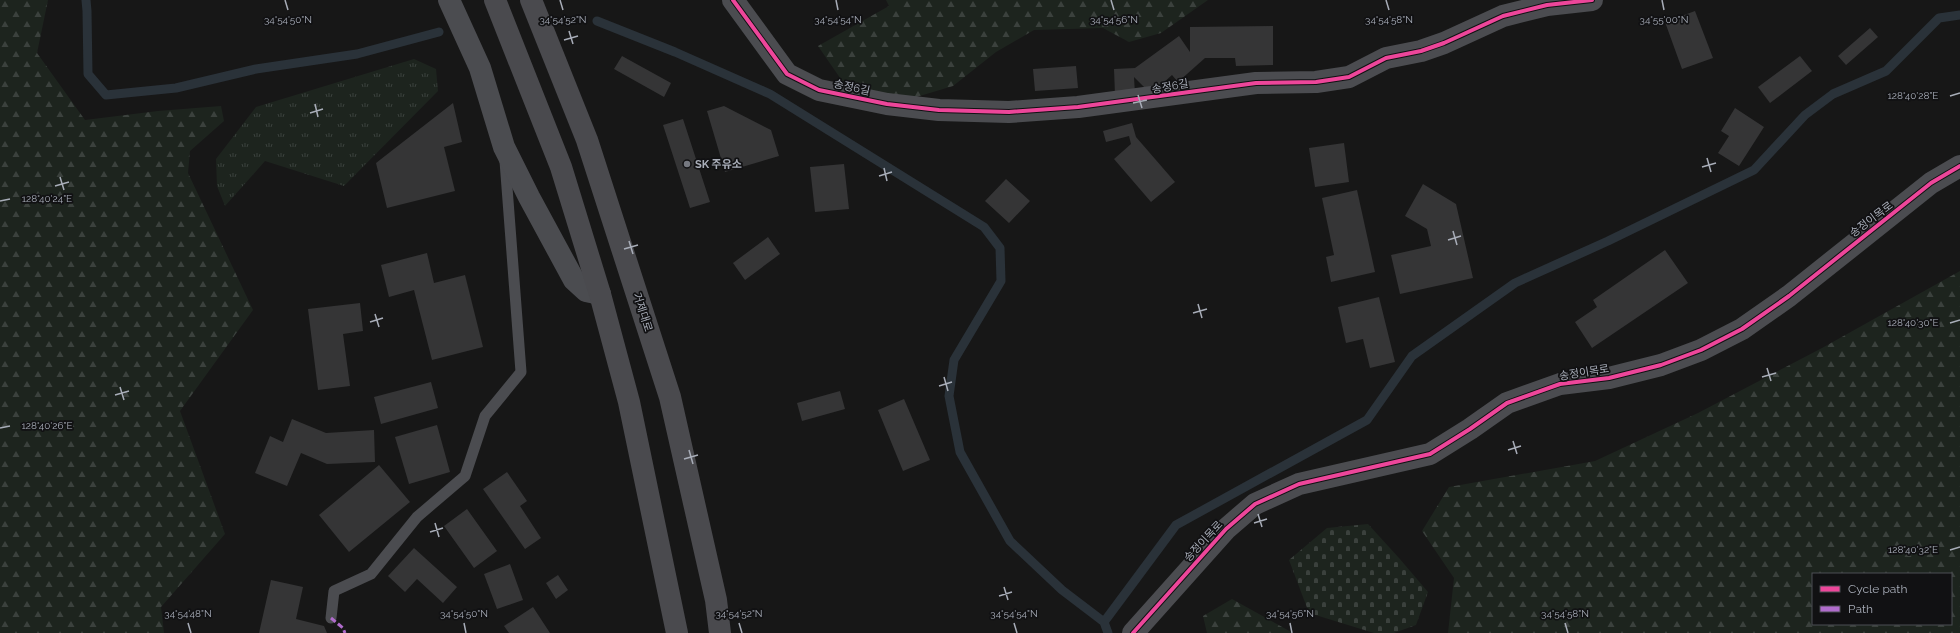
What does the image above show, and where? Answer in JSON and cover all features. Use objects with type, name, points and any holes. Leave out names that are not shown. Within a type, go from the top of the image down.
[{"type":"main road","points":[[495,0],[561,167],[600,294],[629,402],[678,633]]},
{"type":"main road","name":"거제대로","points":[[531,0],[587,140],[670,397],[716,600],[720,633]]},
{"type":"street","points":[[449,0],[480,68],[504,147],[574,280],[586,291],[600,294]]},
{"type":"street","name":"송정6길","points":[[733,0],[787,74],[819,90],[887,104],[939,110],[1009,112],[1078,107],[1256,83],[1316,82],[1349,77],[1386,58],[1421,51],[1444,43],[1502,16],[1547,5],[1592,0]]},
{"type":"street","name":"송정이목로","points":[[1136,630],[1226,529],[1255,504],[1299,484],[1430,454],[1470,429],[1507,403],[1553,386],[1609,378],[1661,365],[1701,350],[1742,329],[1789,296],[1931,183],[1960,166]]},
{"type":"lane","points":[[331,618],[334,591],[371,574],[417,517],[465,476],[485,416],[521,372],[504,147]]},
{"type":"green space","points":[[0,0],[48,0],[37,53],[85,120],[158,111],[221,106],[224,121],[190,151],[188,173],[253,310],[180,411],[225,534],[161,607],[164,633],[0,633]]},
{"type":"green space","points":[[886,0],[1208,0],[1161,33],[1129,42],[1103,28],[1034,30],[996,52],[953,86],[913,98],[847,88],[818,46],[889,6]]},
{"type":"green space","points":[[414,59],[436,69],[438,91],[344,186],[265,161],[225,206],[217,186],[216,159],[256,107]]},
{"type":"green space","points":[[1960,271],[1960,633],[1448,633],[1454,578],[1422,531],[1449,487],[1595,461],[1698,413],[1822,348]]},
{"type":"green space","points":[[1368,524],[1428,592],[1416,625],[1394,633],[1374,633],[1309,613],[1289,560],[1327,528]]},
{"type":"green space","points":[[1232,599],[1293,633],[1207,633],[1203,616]]},
{"type":"building","points":[[1695,11],[1713,58],[1682,69],[1665,22]]},
{"type":"building","points":[[1273,26],[1273,65],[1236,66],[1235,58],[1205,58],[1178,82],[1172,75],[1151,94],[1134,77],[1135,94],[1115,95],[1114,69],[1135,68],[1179,36],[1190,52],[1190,27]]},
{"type":"building","points":[[1870,28],[1878,37],[1846,65],[1838,56]]},
{"type":"building","points":[[622,56],[671,83],[664,97],[614,69]]},
{"type":"building","points":[[1800,56],[1812,71],[1770,103],[1758,87]]},
{"type":"building","points":[[1076,66],[1078,88],[1035,91],[1033,69]]},
{"type":"building","points":[[453,103],[462,142],[444,147],[455,191],[387,208],[376,163]]},
{"type":"building","points":[[724,106],[771,130],[779,156],[725,172],[707,111]]},
{"type":"building","points":[[1735,108],[1764,127],[1739,166],[1718,153],[1729,136],[1721,131]]},
{"type":"building","name":"SK 주유소","points":[[683,119],[710,202],[690,208],[663,125]]},
{"type":"building","points":[[1132,123],[1136,137],[1175,182],[1151,202],[1114,159],[1131,144],[1129,136],[1106,142],[1103,131]]},
{"type":"building","points":[[1344,143],[1349,182],[1315,187],[1309,148]]},
{"type":"building","points":[[844,164],[849,209],[815,212],[810,167]]},
{"type":"building","points":[[1006,179],[1030,201],[1009,223],[985,201]]},
{"type":"building","points":[[1423,184],[1456,204],[1473,278],[1400,294],[1391,255],[1431,246],[1427,229],[1405,216]]},
{"type":"building","points":[[1357,190],[1375,272],[1331,282],[1326,257],[1334,255],[1322,198]]},
{"type":"building","points":[[768,237],[780,254],[745,280],[733,263]]},
{"type":"building","points":[[1665,250],[1688,283],[1592,348],[1575,322],[1597,307],[1593,300]]},
{"type":"building","points":[[427,253],[434,283],[465,275],[483,347],[432,360],[414,290],[389,297],[381,265]]},
{"type":"building","points":[[1379,297],[1395,362],[1370,368],[1363,339],[1346,343],[1338,307]]},
{"type":"building","points":[[360,303],[363,331],[343,334],[350,386],[318,390],[308,309]]},
{"type":"building","points":[[431,382],[438,408],[381,424],[374,397]]},
{"type":"building","points":[[840,391],[845,409],[802,421],[797,403]]},
{"type":"building","points":[[904,399],[930,460],[903,471],[878,410]]},
{"type":"building","points":[[292,419],[326,433],[374,430],[375,462],[327,464],[301,453],[287,486],[255,473],[270,436],[283,442]]},
{"type":"building","points":[[437,425],[450,472],[409,484],[395,437]]},
{"type":"building","points":[[379,465],[410,502],[349,552],[319,515]]},
{"type":"building","points":[[507,472],[527,501],[520,506],[541,538],[525,549],[483,489]]},
{"type":"building","points":[[467,509],[497,551],[474,568],[444,526]]},
{"type":"building","points":[[414,548],[457,587],[443,603],[417,579],[405,592],[388,576]]},
{"type":"building","points":[[510,564],[523,600],[497,609],[484,574]]},
{"type":"building","points":[[558,575],[568,590],[556,599],[546,583]]},
{"type":"building","points":[[271,580],[303,587],[296,619],[324,626],[327,633],[259,633]]},
{"type":"building","points":[[533,607],[550,633],[509,633],[504,626]]},
{"type":"waterway","points":[[86,0],[88,74],[106,95],[176,88],[256,69],[357,54],[439,32]]},
{"type":"waterway","points":[[1104,622],[1176,525],[1367,420],[1412,356],[1515,283],[1608,241],[1754,170],[1805,115],[1833,94],[1886,71],[1939,18],[1960,15]]},
{"type":"waterway","points":[[597,21],[675,52],[770,94],[984,227],[1000,248],[1001,281],[954,360],[949,396],[960,452],[1010,541],[1062,590],[1104,622],[1108,633]]},
{"type":"marked path","points":[[331,618],[343,628],[345,633]]},
{"type":"cycle path","points":[[733,0],[787,74],[819,90],[887,104],[939,110],[1009,112],[1078,107],[1256,83],[1316,82],[1349,77],[1386,58],[1421,51],[1444,43],[1503,16],[1547,5],[1592,0]]},
{"type":"cycle path","points":[[1133,633],[1226,529],[1255,504],[1299,484],[1430,454],[1470,429],[1507,403],[1560,384],[1609,378],[1661,365],[1701,350],[1742,329],[1789,296],[1931,183],[1960,166]]},
{"type":"place","name":"SK 주유소","points":[[687,164]]}]
